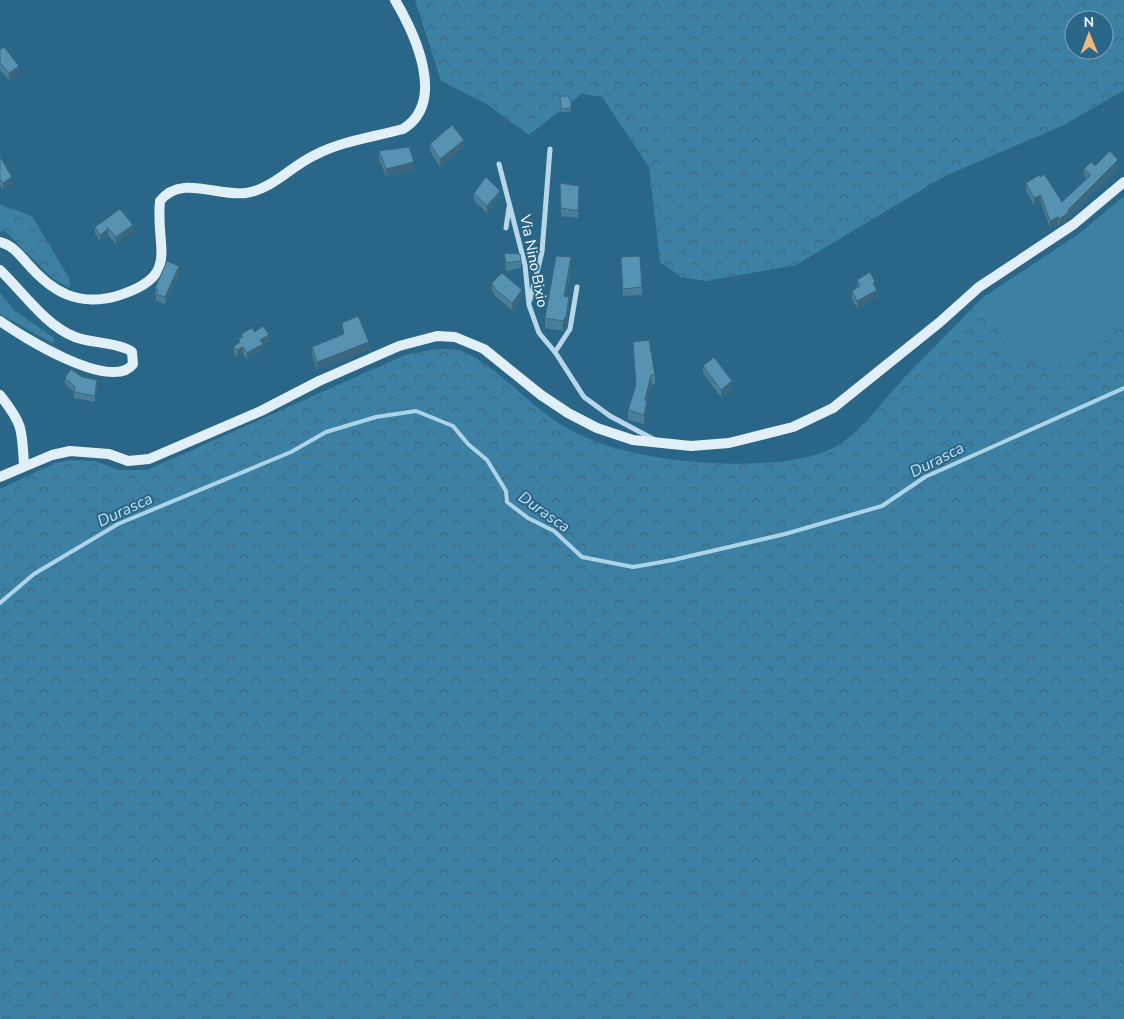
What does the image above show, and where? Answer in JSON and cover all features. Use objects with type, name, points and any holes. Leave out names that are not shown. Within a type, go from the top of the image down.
[{"type":"main road","points":[[0,242],[11,246],[40,276],[68,296],[79,300],[108,298],[144,284],[158,271],[162,259],[160,201],[172,190],[189,186],[232,194],[258,190],[275,182],[315,155],[334,147],[403,129],[416,120],[421,110],[425,84],[418,48],[407,20],[395,0]]},
{"type":"main road","points":[[0,477],[24,466],[70,451],[109,454],[128,461],[149,459],[261,411],[319,381],[399,346],[437,336],[455,337],[484,349],[540,395],[597,428],[633,440],[691,446],[729,443],[793,427],[833,408],[940,322],[979,287],[1074,224],[1124,182]]},
{"type":"main road","points":[[0,270],[62,330],[96,344],[123,346],[132,352],[133,364],[126,370],[113,371],[81,365],[50,352],[0,321]]},
{"type":"main road","points":[[0,395],[18,417],[22,431],[24,466]]},
{"type":"street","points":[[528,305],[542,252],[550,149]]},
{"type":"street","name":"Via Nino Bixio","points":[[499,164],[525,266],[528,305],[539,333],[555,352],[584,397],[610,416],[662,444]]},
{"type":"street","name":"Via Nino Bixio","points":[[506,228],[510,204]]},
{"type":"street","points":[[555,352],[570,329],[577,287]]},
{"type":"green space","points":[[415,0],[1124,0],[1124,90],[1064,125],[945,176],[796,265],[706,281],[681,277],[660,262],[649,167],[602,97],[582,94],[529,135],[485,103],[441,81]]},
{"type":"green space","points":[[1124,196],[1124,317],[1104,338],[1051,371],[1009,354],[982,298],[1080,233]]},
{"type":"green space","points":[[0,204],[32,216],[69,278],[70,288],[52,278],[5,231],[0,232]]},
{"type":"green space","points":[[0,293],[14,310],[54,338],[54,344],[0,314]]},
{"type":"green space","points":[[982,298],[1009,354],[1051,371],[1104,338],[1124,317],[1124,1019],[0,1019],[0,489],[55,463],[70,460],[95,461],[119,470],[147,470],[405,355],[437,349],[457,350],[478,359],[554,420],[586,437],[616,448],[681,461],[754,464],[788,461],[817,454],[840,444],[850,437],[903,379]]},
{"type":"building","points":[[4,47],[19,66],[9,73],[0,63],[0,50]]},
{"type":"building","points":[[560,96],[568,96],[571,101],[571,108],[561,109]]},
{"type":"building","points":[[452,125],[464,140],[440,159],[430,144]]},
{"type":"building","points":[[409,147],[414,162],[386,169],[379,151]]},
{"type":"building","points":[[1110,151],[1118,160],[1068,210],[1068,213],[1059,219],[1058,217],[1050,221],[1041,195],[1034,198],[1026,183],[1044,174],[1062,202],[1091,175],[1084,169],[1091,162],[1095,166]]},
{"type":"building","points":[[0,157],[12,177],[3,183],[0,179]]},
{"type":"building","points":[[486,177],[500,191],[487,206],[474,193]]},
{"type":"building","points":[[560,183],[579,186],[578,211],[561,208]]},
{"type":"building","points":[[120,209],[133,225],[116,237],[107,227],[108,229],[100,235],[95,227]]},
{"type":"building","points":[[504,253],[520,254],[521,261],[506,263]]},
{"type":"building","points":[[556,256],[571,257],[564,296],[569,297],[566,317],[563,321],[545,318]]},
{"type":"building","points":[[640,256],[642,287],[623,289],[621,257]]},
{"type":"building","points":[[167,261],[179,266],[165,297],[156,294],[158,290],[155,288]]},
{"type":"building","points":[[870,272],[877,290],[857,301],[852,291],[860,286],[857,280]]},
{"type":"building","points":[[502,273],[522,290],[512,303],[495,289],[492,283]]},
{"type":"building","points":[[358,316],[369,342],[317,362],[312,347],[344,334],[342,323]]},
{"type":"building","points":[[263,326],[269,335],[260,340],[263,344],[247,353],[243,347],[237,350],[234,346],[243,337],[241,334],[252,328],[255,332]]},
{"type":"building","points":[[649,340],[655,375],[651,375],[645,400],[647,401],[644,415],[628,410],[636,385],[633,342]]},
{"type":"building","points":[[714,357],[732,381],[721,390],[703,366]]},
{"type":"building","points":[[71,369],[82,377],[97,380],[95,396],[74,392],[75,387],[65,378]]},
{"type":"waterway","name":"Durasca","points":[[0,603],[34,574],[118,524],[291,452],[326,432],[376,417],[416,411],[453,426],[468,444],[487,460],[506,491],[507,502],[528,518],[554,531],[582,557],[633,567],[673,560],[785,534],[882,506],[925,477],[1124,388]]}]
